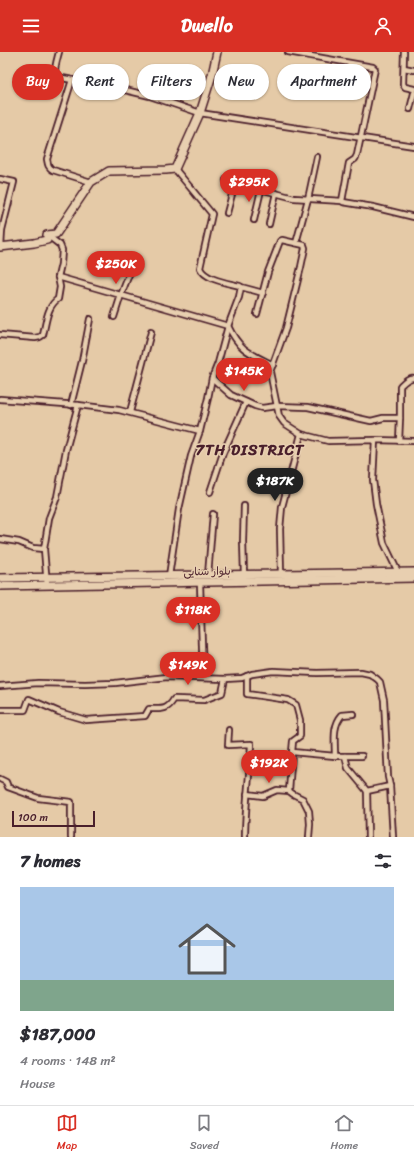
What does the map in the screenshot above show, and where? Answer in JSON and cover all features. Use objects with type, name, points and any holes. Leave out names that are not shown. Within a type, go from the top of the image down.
[{"type":"main road","points":[[0,247],[47,240],[47,235],[56,234],[91,182],[109,170],[175,169],[200,113],[218,52]]},
{"type":"main road","name":"بلوار سنایی","points":[[0,578],[414,572]]},
{"type":"main road","name":"بلوار سنایی","points":[[0,586],[414,578]]},
{"type":"street","points":[[59,52],[55,66],[55,76],[72,80],[47,159],[48,164],[49,168],[53,170],[91,182]]},
{"type":"street","points":[[288,52],[374,67],[375,69],[357,155],[355,160],[348,163],[342,201]]},
{"type":"street","points":[[404,52],[403,84],[405,87],[414,89]]},
{"type":"street","points":[[404,68],[414,70]]},
{"type":"street","points":[[129,91],[150,96],[200,113],[414,146]]},
{"type":"street","points":[[410,109],[414,93]]},
{"type":"street","points":[[296,243],[308,199],[317,157]]},
{"type":"street","points":[[175,169],[212,214],[200,268],[202,273],[208,277],[263,293]]},
{"type":"street","points":[[0,179],[14,182],[2,230],[0,247]]},
{"type":"street","points":[[226,180],[294,198],[342,201],[414,217]]},
{"type":"street","points":[[227,214],[235,183]]},
{"type":"street","points":[[254,220],[261,190]]},
{"type":"street","points":[[269,224],[276,194]]},
{"type":"street","points":[[0,335],[35,338],[43,335],[50,308],[58,299],[60,287],[58,277],[62,250],[60,245],[47,235]]},
{"type":"street","points":[[257,314],[268,272],[280,241],[282,240],[305,246],[303,261],[286,328],[270,372],[279,416],[284,423],[301,434],[328,441],[414,441]]},
{"type":"street","points":[[114,317],[135,259]]},
{"type":"street","points":[[58,277],[228,326],[234,338],[241,347],[273,365]]},
{"type":"street","points":[[169,576],[179,509],[191,456],[200,431],[212,378],[241,287]]},
{"type":"street","points":[[71,405],[82,361],[90,319]]},
{"type":"street","points":[[130,412],[151,332]]},
{"type":"street","points":[[212,378],[231,395],[262,408],[277,406],[308,407],[371,421],[383,418],[400,418]]},
{"type":"street","points":[[399,441],[400,386],[407,380],[414,378]]},
{"type":"street","points":[[0,399],[78,405],[130,412],[200,431]]},
{"type":"street","points":[[210,492],[223,453],[246,402]]},
{"type":"street","points":[[47,585],[44,549],[49,518],[57,497],[66,450],[78,405]]},
{"type":"street","points":[[281,574],[280,529],[282,507],[301,434]]},
{"type":"street","points":[[376,440],[372,480],[384,543],[398,572]]},
{"type":"street","points":[[244,506],[244,574]]},
{"type":"street","points":[[208,575],[213,514]]},
{"type":"street","points":[[0,539],[19,542],[33,548],[44,549]]},
{"type":"street","points":[[200,582],[203,678]]},
{"type":"street","points":[[0,686],[38,683],[115,683],[167,677],[225,679],[273,672],[361,672],[370,674],[380,682],[384,700],[393,837]]},
{"type":"street","points":[[247,676],[247,694],[288,700],[296,705],[300,720],[300,736],[293,741],[289,791]]},
{"type":"street","points":[[0,710],[25,710],[29,700],[59,712],[86,720],[145,716],[149,709],[166,708],[171,705],[174,699],[204,700],[222,693],[225,679]]},
{"type":"street","points":[[335,756],[335,729],[338,720],[342,715],[353,714]]},
{"type":"street","points":[[229,730],[228,745],[251,744],[251,762],[245,816],[245,837]]},
{"type":"street","points":[[292,752],[335,756],[362,756]]},
{"type":"street","points":[[345,756],[348,768],[367,791],[368,837]]},
{"type":"street","points":[[0,779],[6,782],[8,787],[38,798],[71,802],[71,837]]},
{"type":"street","points":[[367,791],[390,786]]},
{"type":"street","points":[[247,794],[264,796],[277,790],[289,791],[303,799],[309,811],[309,837]]},
{"type":"district","name":"7TH DISTRICT","points":[[250,450]]}]
